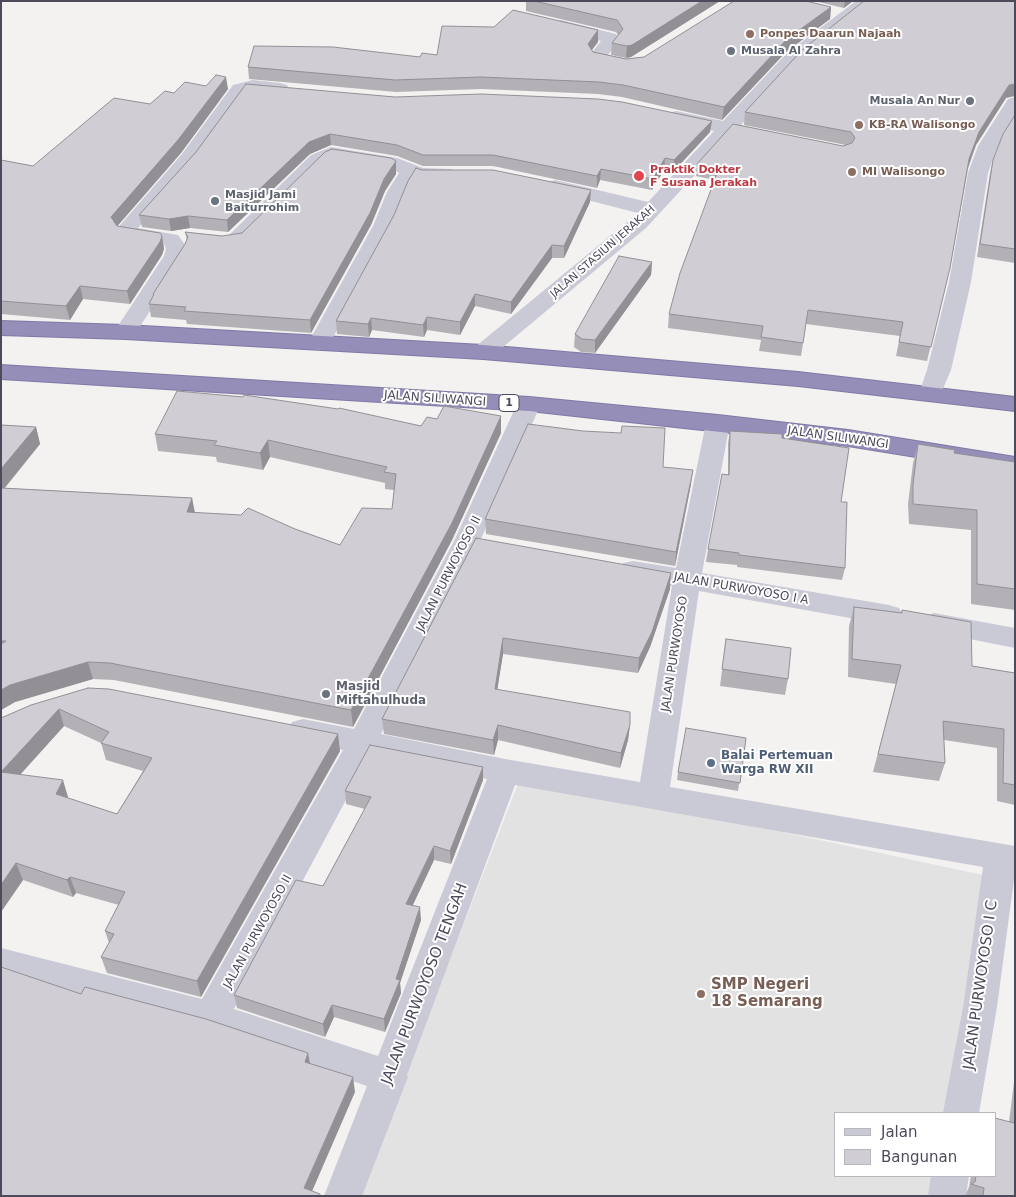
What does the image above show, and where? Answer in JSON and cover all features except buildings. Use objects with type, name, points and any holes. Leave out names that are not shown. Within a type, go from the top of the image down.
[{"type":"highway","points":[[1,328],[125,332],[483,352],[931,393],[1015,404]]},
{"type":"highway","name":"JALAN SILIWANGI","points":[[5,373],[530,404],[848,438],[1015,465]]},
{"type":"street","name":"JALAN STASIUN JERAKAH","points":[[483,352],[654,210],[793,57],[839,14],[866,1]]},
{"type":"street","points":[[543,22],[610,38],[611,41],[598,56],[603,61],[626,65],[637,64],[643,60]]},
{"type":"street","points":[[125,332],[175,256],[180,237],[127,233],[126,231],[189,158],[240,89],[253,86],[299,91]]},
{"type":"street","points":[[931,393],[939,370],[960,282],[978,174],[988,146],[1015,103]]},
{"type":"street","points":[[661,114],[785,140]]},
{"type":"street","points":[[219,240],[235,240],[325,154],[338,153],[396,164],[410,172],[434,175],[470,173]]},
{"type":"street","points":[[320,343],[383,226],[397,192],[410,172]]},
{"type":"street","points":[[538,183],[654,210]]},
{"type":"street","name":"JALAN PURWOYOSO II","points":[[211,1017],[363,742],[467,541],[530,404]]},
{"type":"street","name":"JALAN PURWOYOSO","points":[[653,798],[687,579],[718,423]]},
{"type":"street","points":[[467,541],[496,546]]},
{"type":"street","name":"JALAN PURWOYOSO I A","points":[[611,566],[1015,638]]},
{"type":"street","points":[[276,725],[505,771],[653,798],[1007,858]]},
{"type":"street","name":"JALAN PURWOYOSO TENGAH","points":[[343,1196],[390,1077],[505,771]]},
{"type":"street","name":"JALAN PURWOYOSO I C","points":[[961,1112],[1007,858]]},
{"type":"street","points":[[1,963],[211,1017],[390,1077]]},
{"type":"street","points":[[947,1196],[950,1177]]},
{"type":"shaded area","name":"SMP Negeri 18 Semarang","points":[[521,776],[983,875],[947,1112],[834,1112],[834,1177],[938,1177],[935,1196],[358,1196]]},
{"type":"place","name":"Ponpes Daarun Najaah","points":[[750,34]]},
{"type":"place","name":"Musala Al Zahra","points":[[731,51]]},
{"type":"place","name":"Musala An Nur","points":[[970,101]]},
{"type":"place","name":"KB-RA Walisongo","points":[[859,125]]},
{"type":"place","name":"MI Walisongo","points":[[852,172]]},
{"type":"place","name":"Praktik Dokter F Susana Jerakah","points":[[639,176]]},
{"type":"place","name":"Masjid Jami Baiturrohim","points":[[215,201]]},
{"type":"place","name":"Masjid Miftahulhuda","points":[[326,694]]},
{"type":"place","name":"Balai Pertemuan Warga RW XII","points":[[711,763]]},
{"type":"place","name":"SMP Negeri 18 Semarang","points":[[701,994]]}]
